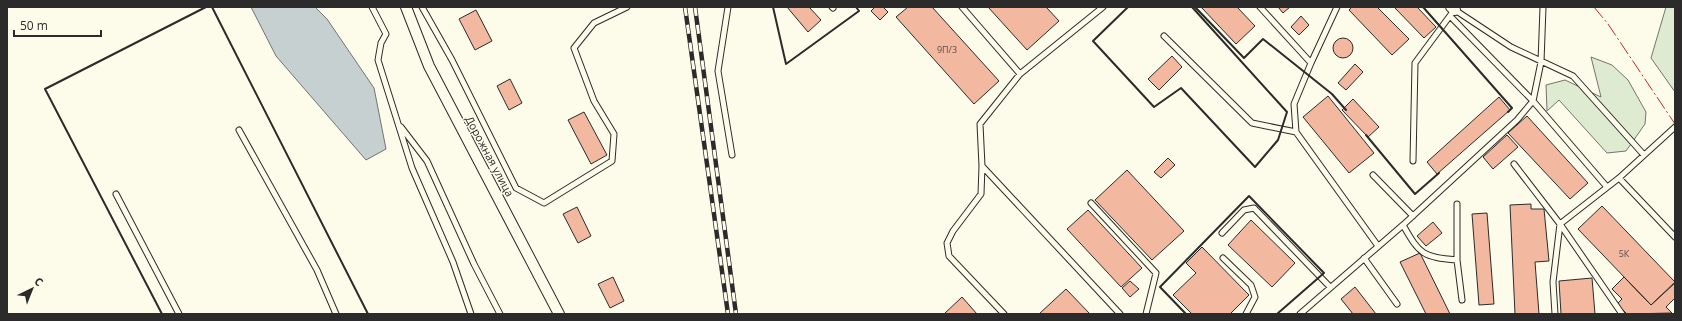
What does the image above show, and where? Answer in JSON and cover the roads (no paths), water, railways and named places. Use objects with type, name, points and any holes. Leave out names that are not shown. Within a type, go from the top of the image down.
[{"type":"street","name":"Дорожная улица","points":[[406,7],[428,66],[559,314]]},
{"type":"lane","points":[[372,7],[386,34],[381,43],[378,60],[412,168],[453,262],[471,314]]},
{"type":"lane","points":[[422,7],[452,60],[516,188],[544,203],[612,161],[614,134],[594,101],[574,48],[594,23],[627,7]]},
{"type":"lane","points":[[728,7],[718,71],[732,155]]},
{"type":"lane","points":[[962,7],[1020,74]]},
{"type":"lane","points":[[1004,314],[949,256],[947,243],[953,231],[981,194],[982,166],[980,124],[1020,74],[1103,7]]},
{"type":"lane","points":[[1260,7],[1310,63]]},
{"type":"lane","points":[[1337,7],[1310,63],[1294,104],[1296,132],[1378,246]]},
{"type":"lane","points":[[1300,314],[1413,216],[1517,120],[1533,101],[1541,62],[1543,7]]},
{"type":"lane","points":[[1454,10],[1511,47],[1573,76],[1644,155]]},
{"type":"lane","points":[[1454,10],[1608,187]]},
{"type":"lane","points":[[1413,161],[1415,63],[1454,10]]},
{"type":"lane","points":[[1164,36],[1252,123],[1296,132]]},
{"type":"lane","points":[[398,123],[427,161],[474,264],[500,314]]},
{"type":"lane","points":[[1556,314],[1553,282],[1560,224],[1619,178],[1675,127]]},
{"type":"lane","points":[[239,130],[317,270],[336,314]]},
{"type":"lane","points":[[1514,164],[1560,224],[1622,314]]},
{"type":"lane","points":[[982,166],[1120,314]]},
{"type":"lane","points":[[1373,175],[1413,216]]},
{"type":"lane","points":[[1619,178],[1675,237]]},
{"type":"lane","points":[[116,194],[179,314]]},
{"type":"lane","points":[[1091,203],[1156,274],[1146,314]]},
{"type":"lane","points":[[1457,204],[1457,260],[1462,300]]},
{"type":"lane","points":[[1222,233],[1244,210],[1254,208],[1330,287]]},
{"type":"lane","points":[[1403,225],[1415,246],[1432,258],[1457,260]]},
{"type":"lane","points":[[1223,258],[1251,285],[1255,297],[1246,314]]},
{"type":"lane","points":[[1364,258],[1397,304]]},
{"type":"railway","points":[[685,7],[728,314]]},
{"type":"railway","points":[[695,7],[736,314]]}]
